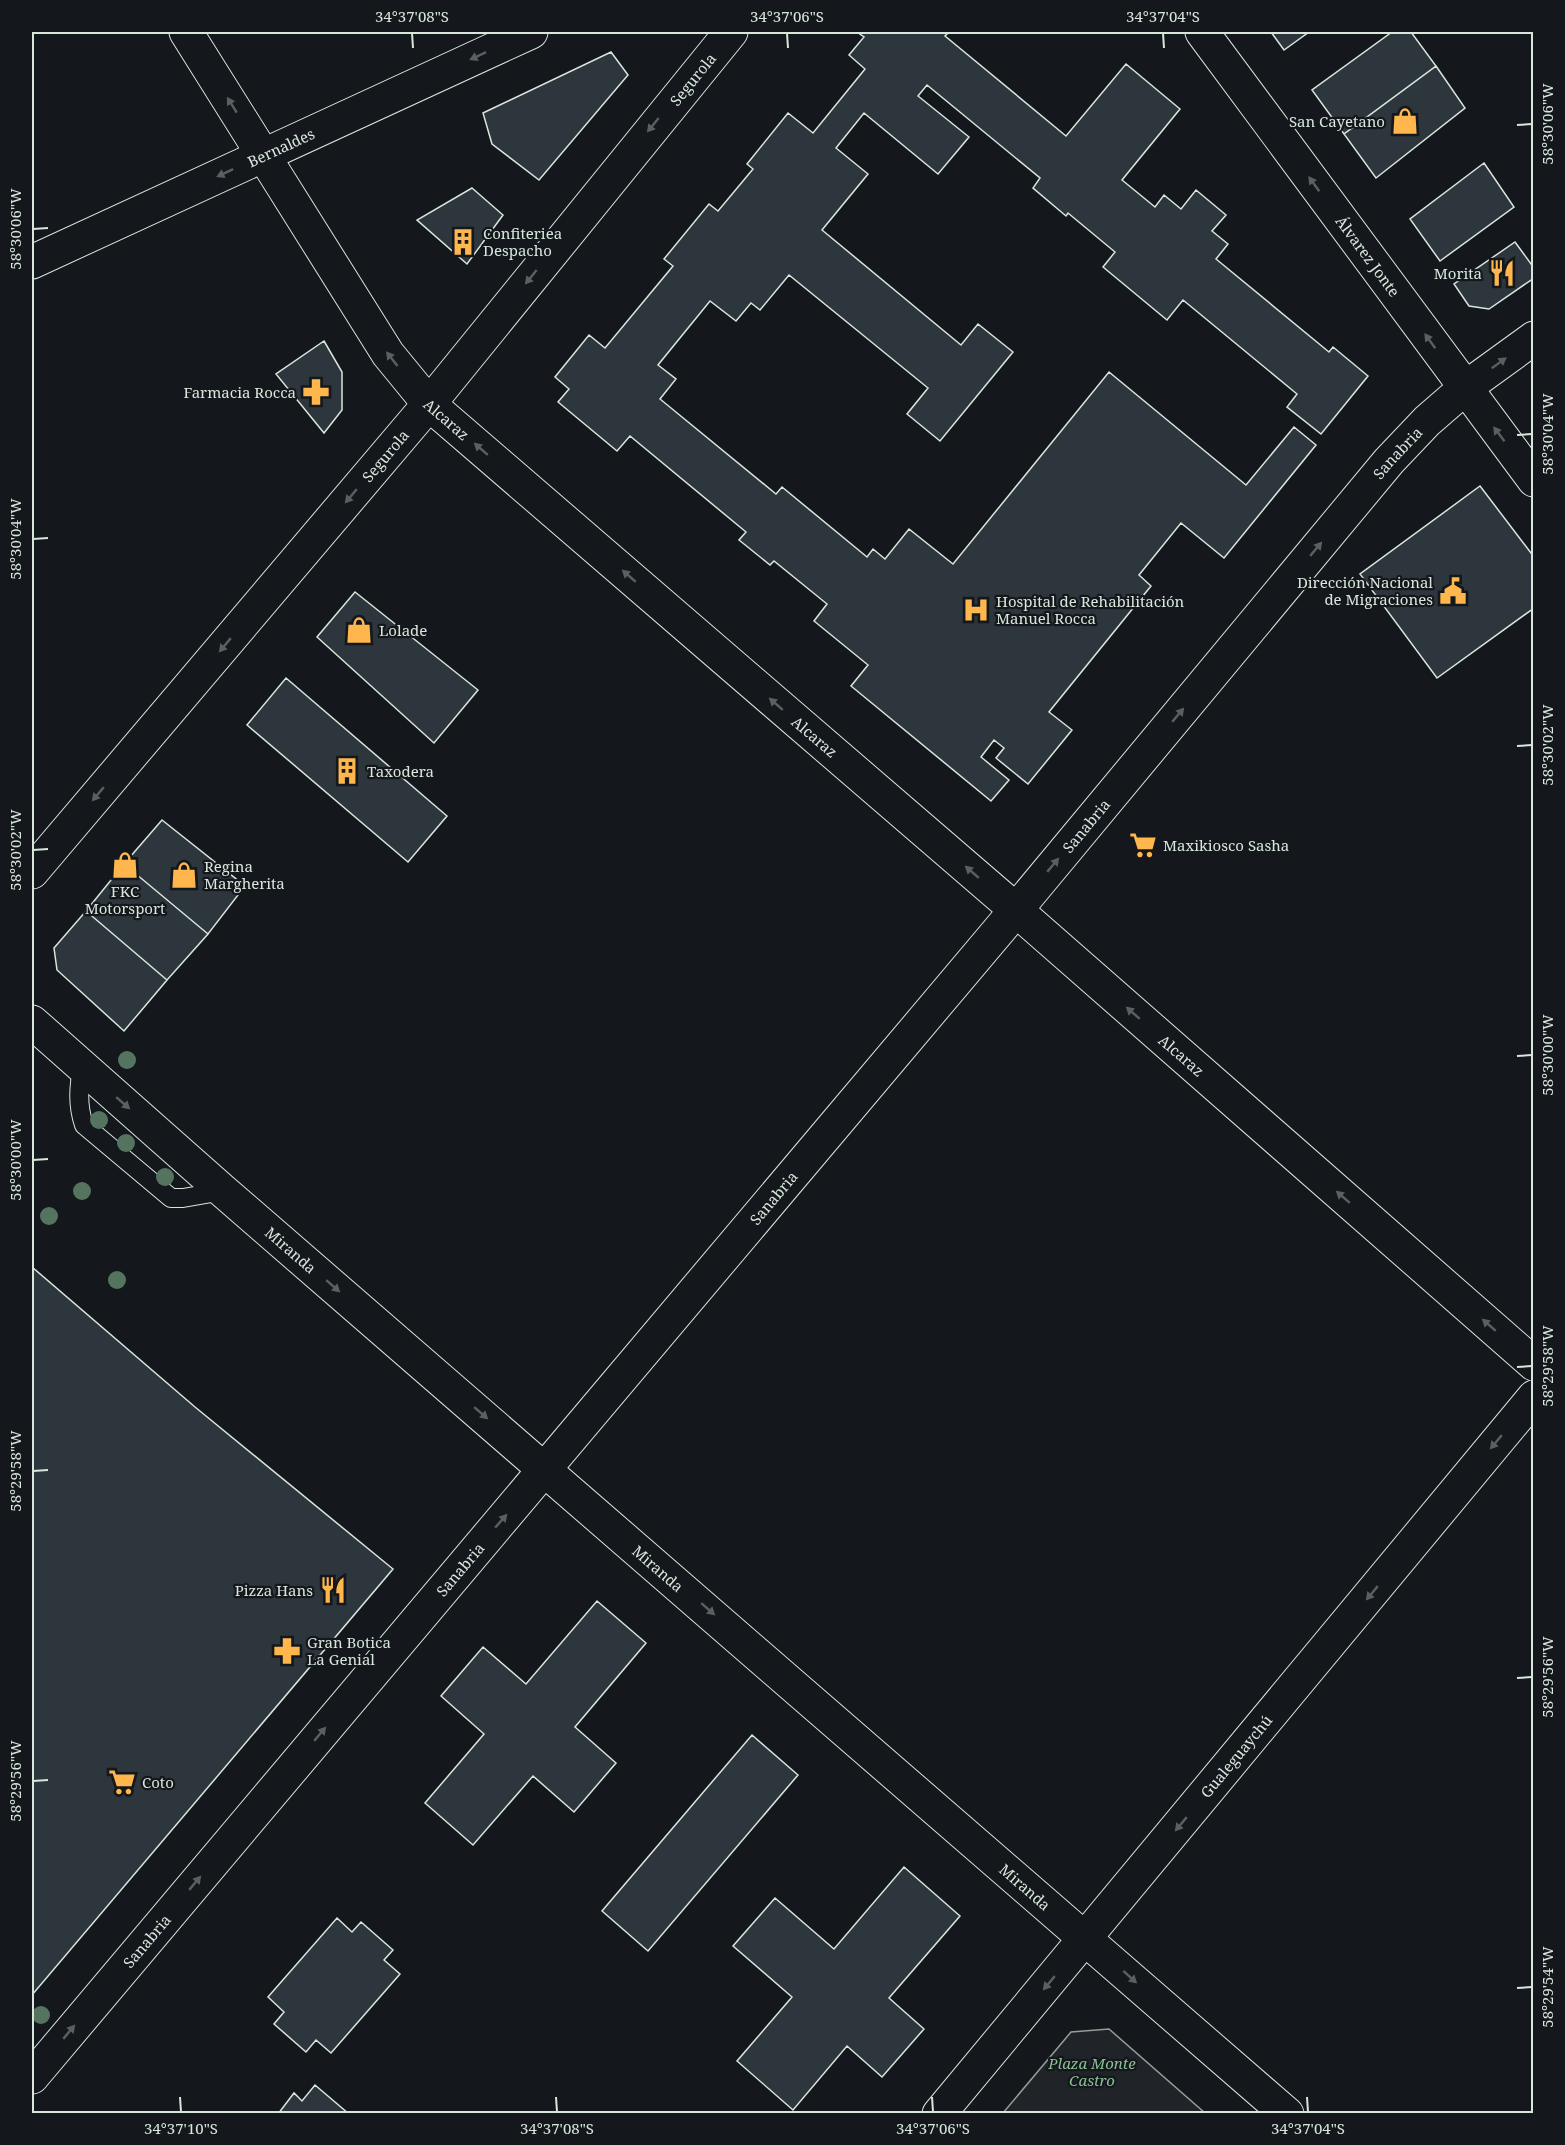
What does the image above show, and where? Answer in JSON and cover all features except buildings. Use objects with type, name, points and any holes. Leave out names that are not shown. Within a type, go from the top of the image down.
[{"type":"street","name":"Alcaraz","points":[[186,32],[388,354],[429,404],[1016,910],[1533,1364]]},
{"type":"street","name":"Bernaldes","points":[[32,262],[531,32]]},
{"type":"street","name":"Segurola","points":[[32,872],[429,404],[731,32]]},
{"type":"street","name":"Álvarez Jonte","points":[[1202,32],[1533,480]]},
{"type":"street","name":"Sanabria","points":[[32,2077],[1016,910],[1389,461],[1427,421],[1465,388],[1533,338]]},
{"type":"street","name":"Miranda","points":[[32,1022],[223,1191],[1287,2114]]},
{"type":"street","name":"Gualeguaychú","points":[[939,2114],[1533,1397]]},
{"type":"lane","points":[[82,1066],[78,1100],[84,1125],[171,1198],[223,1191]]},
{"type":"green space","name":"Plaza Monte Castro","points":[[1109,2029],[1205,2113],[1003,2113],[1071,2032]]},
{"type":"place","name":"San Cayetano","points":[[1405,121]]},
{"type":"place","name":"Confiteriea Despacho","points":[[463,242]]},
{"type":"place","name":"Morita","points":[[1502,273]]},
{"type":"place","name":"Farmacia Rocca","points":[[316,392]]},
{"type":"place","name":"Dirección Nacional de Migraciones","points":[[1453,591]]},
{"type":"place","name":"Hospital de Rehabilitación Manuel Rocca","points":[[976,610]]},
{"type":"place","name":"Lolade","points":[[359,630]]},
{"type":"place","name":"Taxodera","points":[[347,771]]},
{"type":"place","name":"Maxikiosco Sasha","points":[[1143,845]]},
{"type":"place","name":"FKC Motorsport","points":[[125,865]]},
{"type":"place","name":"Regina Margherita","points":[[184,875]]},
{"type":"place","name":"Pizza Hans","points":[[333,1590]]},
{"type":"place","name":"Gran Botica La Genial","points":[[287,1651]]},
{"type":"place","name":"Coto","points":[[122,1782]]}]
